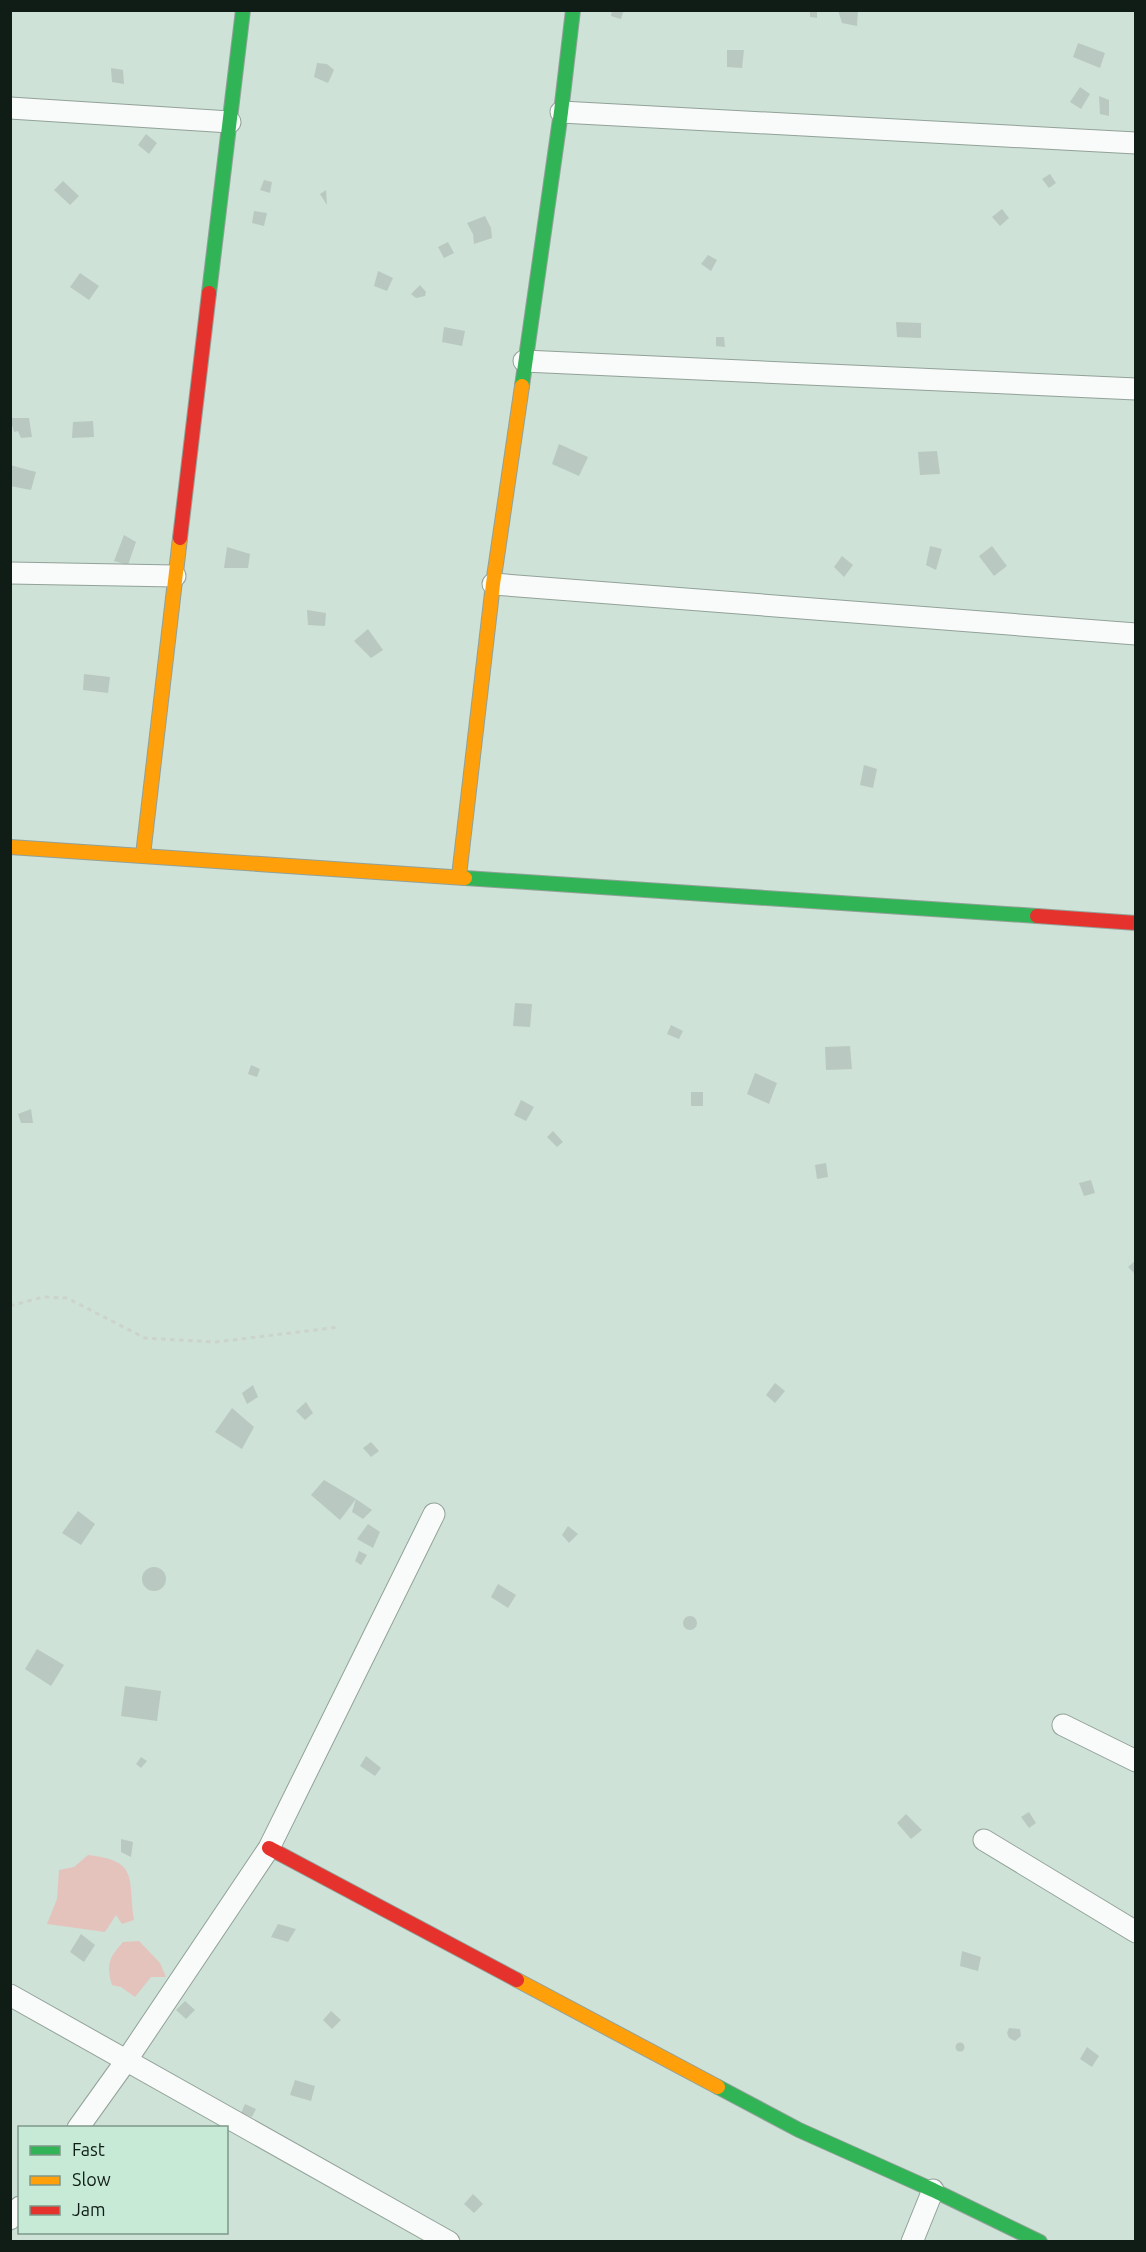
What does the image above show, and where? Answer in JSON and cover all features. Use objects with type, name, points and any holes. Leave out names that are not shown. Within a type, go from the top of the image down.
[{"type":"street","points":[[143,855],[243,10]]},
{"type":"street","points":[[459,876],[493,584],[561,112],[573,10]]},
{"type":"street","points":[[10,108],[230,122]]},
{"type":"street","points":[[561,112],[1136,143]]},
{"type":"street","points":[[524,361],[1136,389]]},
{"type":"street","points":[[10,573],[175,576]]},
{"type":"street","points":[[493,584],[1136,634]]},
{"type":"street","points":[[10,847],[1136,923]]},
{"type":"street","points":[[79,2126],[126,2061],[269,1848],[434,1514]]},
{"type":"street","points":[[1063,1725],[1136,1761]]},
{"type":"street","points":[[984,1840],[1136,1932]]},
{"type":"street","points":[[269,1848],[799,2130],[1040,2241]]},
{"type":"street","points":[[10,1995],[449,2241]]},
{"type":"street","points":[[912,2241],[933,2190]]},
{"type":"path","points":[[10,1306],[43,1297],[67,1298],[145,1338],[216,1342],[340,1327]]},
{"type":"shaded area","points":[[88,1855],[116,1862],[128,1874],[134,1920],[122,1924],[116,1915],[105,1932],[47,1924],[57,1899],[59,1870],[74,1867]]},
{"type":"shaded area","points":[[139,1941],[160,1963],[166,1977],[151,1977],[135,1997],[121,1987],[112,1985],[109,1966],[112,1957],[123,1942]]},
{"type":"building","points":[[612,10],[624,10],[621,19],[611,16]]},
{"type":"building","points":[[810,10],[817,10],[817,18],[810,17]]},
{"type":"building","points":[[838,10],[858,11],[857,26],[842,23]]},
{"type":"building","points":[[1078,43],[1105,53],[1100,68],[1073,57]]},
{"type":"building","points":[[727,50],[744,50],[742,68],[727,67]]},
{"type":"building","points":[[317,63],[327,64],[334,70],[328,83],[314,77]]},
{"type":"building","points":[[111,68],[123,70],[124,84],[112,82]]},
{"type":"building","points":[[1080,87],[1090,94],[1081,109],[1070,102]]},
{"type":"building","points":[[1099,96],[1109,100],[1109,116],[1100,114]]},
{"type":"building","points":[[146,134],[157,143],[149,154],[138,145]]},
{"type":"building","points":[[1050,174],[1056,183],[1049,188],[1042,179]]},
{"type":"building","points":[[264,180],[272,182],[270,193],[260,190]]},
{"type":"building","points":[[63,181],[79,196],[70,205],[54,190]]},
{"type":"building","points":[[326,190],[327,205],[320,194]]},
{"type":"building","points":[[1002,209],[1009,218],[1000,226],[992,217]]},
{"type":"building","points":[[254,211],[267,213],[264,226],[252,223]]},
{"type":"building","points":[[485,216],[491,228],[492,238],[474,244],[473,234],[467,223]]},
{"type":"building","points":[[448,242],[454,253],[444,258],[438,247]]},
{"type":"building","points":[[708,255],[717,260],[711,271],[701,264]]},
{"type":"building","points":[[378,271],[393,278],[387,291],[374,286]]},
{"type":"building","points":[[80,273],[99,286],[89,300],[70,287]]},
{"type":"building","points":[[420,285],[426,292],[425,296],[416,298],[411,294]]},
{"type":"building","points":[[896,322],[921,323],[921,338],[897,337]]},
{"type":"building","points":[[444,327],[465,331],[462,346],[442,342]]},
{"type":"building","points":[[716,337],[724,337],[725,347],[716,346]]},
{"type":"building","points":[[10,418],[29,418],[32,437],[21,438],[18,431],[14,432]]},
{"type":"building","points":[[93,421],[94,437],[72,438],[73,422]]},
{"type":"building","points":[[559,444],[588,457],[579,476],[552,464]]},
{"type":"building","points":[[937,451],[940,474],[920,475],[918,452]]},
{"type":"building","points":[[10,465],[36,472],[31,490],[10,486]]},
{"type":"building","points":[[124,535],[136,542],[128,565],[114,561]]},
{"type":"building","points":[[930,546],[942,549],[936,570],[926,565]]},
{"type":"building","points":[[992,546],[1007,566],[994,576],[979,556]]},
{"type":"building","points":[[227,547],[250,554],[248,568],[224,568]]},
{"type":"building","points":[[842,556],[853,565],[844,577],[834,567]]},
{"type":"building","points":[[307,610],[326,613],[325,626],[308,625]]},
{"type":"building","points":[[368,629],[383,650],[371,658],[354,641]]},
{"type":"building","points":[[84,674],[110,677],[108,693],[83,690]]},
{"type":"building","points":[[864,765],[877,769],[873,788],[860,785]]},
{"type":"building","points":[[515,1003],[532,1004],[530,1027],[513,1026]]},
{"type":"building","points":[[671,1025],[683,1031],[679,1039],[667,1034]]},
{"type":"building","points":[[850,1046],[852,1069],[826,1070],[825,1047]]},
{"type":"building","points":[[251,1065],[260,1069],[257,1077],[248,1074]]},
{"type":"building","points":[[755,1073],[777,1083],[769,1104],[747,1094]]},
{"type":"building","points":[[691,1092],[703,1092],[703,1106],[691,1106]]},
{"type":"building","points":[[521,1100],[534,1107],[526,1121],[514,1115]]},
{"type":"building","points":[[31,1109],[33,1123],[21,1123],[18,1114]]},
{"type":"building","points":[[553,1131],[563,1142],[557,1147],[547,1137]]},
{"type":"building","points":[[826,1163],[828,1177],[817,1179],[815,1165]]},
{"type":"building","points":[[1091,1180],[1095,1193],[1084,1196],[1079,1183]]},
{"type":"building","points":[[1136,1260],[1136,1275],[1128,1267]]},
{"type":"building","points":[[775,1383],[785,1391],[775,1403],[766,1395]]},
{"type":"building","points":[[253,1385],[258,1397],[247,1404],[242,1393]]},
{"type":"building","points":[[306,1402],[313,1413],[305,1420],[296,1411]]},
{"type":"building","points":[[232,1408],[254,1427],[242,1449],[215,1432]]},
{"type":"building","points":[[371,1442],[379,1451],[371,1457],[363,1448]]},
{"type":"building","points":[[324,1480],[356,1499],[340,1520],[311,1495]]},
{"type":"building","points":[[356,1499],[372,1510],[363,1519],[352,1512]]},
{"type":"building","points":[[78,1511],[95,1524],[81,1545],[62,1533]]},
{"type":"building","points":[[368,1524],[380,1532],[373,1548],[357,1539]]},
{"type":"building","points":[[568,1526],[578,1534],[569,1543],[562,1535]]},
{"type":"building","points":[[359,1551],[367,1555],[361,1565],[355,1561]]},
{"type":"building","points":[[154,1567],[159,1568],[165,1574],[165,1584],[159,1590],[154,1591],[149,1590],[143,1584],[142,1579],[143,1574],[149,1568]]},
{"type":"building","points":[[498,1584],[516,1595],[508,1608],[491,1597]]},
{"type":"building","points":[[690,1616],[695,1618],[697,1623],[695,1628],[690,1630],[685,1628],[683,1623],[685,1618]]},
{"type":"building","points":[[37,1649],[64,1665],[51,1686],[25,1669]]},
{"type":"building","points":[[125,1686],[161,1691],[157,1721],[121,1716]]},
{"type":"building","points":[[366,1756],[381,1768],[375,1776],[360,1766]]},
{"type":"building","points":[[141,1757],[147,1761],[141,1768],[136,1764]]},
{"type":"building","points":[[1029,1812],[1036,1823],[1029,1828],[1021,1817]]},
{"type":"building","points":[[906,1814],[922,1830],[911,1839],[897,1823]]},
{"type":"building","points":[[121,1839],[133,1842],[131,1857],[121,1852]]},
{"type":"building","points":[[278,1924],[296,1929],[288,1942],[271,1937]]},
{"type":"building","points":[[81,1934],[95,1945],[84,1962],[70,1952]]},
{"type":"building","points":[[962,1951],[981,1957],[978,1971],[960,1966]]},
{"type":"building","points":[[185,2001],[195,2010],[186,2019],[176,2010]]},
{"type":"building","points":[[331,2011],[341,2020],[332,2029],[323,2020]]},
{"type":"building","points":[[1009,2028],[1020,2029],[1021,2036],[1015,2041],[1009,2038],[1007,2033]]},
{"type":"building","points":[[960,2042],[965,2047],[960,2052],[955,2047]]},
{"type":"building","points":[[1087,2047],[1099,2056],[1092,2067],[1080,2059]]},
{"type":"building","points":[[295,2080],[315,2086],[311,2101],[290,2095]]},
{"type":"building","points":[[245,2104],[256,2109],[252,2117],[241,2113]]},
{"type":"building","points":[[473,2194],[483,2204],[474,2213],[464,2204]]},
{"type":"traffic: fast","points":[[209,293],[243,10]]},
{"type":"traffic: fast","points":[[522,386],[561,112],[573,10]]},
{"type":"traffic: fast","points":[[465,878],[1037,916]]},
{"type":"traffic: fast","points":[[718,2087],[799,2130],[933,2190],[1040,2242]]},
{"type":"traffic: slow","points":[[459,876],[493,584],[522,386]]},
{"type":"traffic: slow","points":[[143,855],[180,538]]},
{"type":"traffic: slow","points":[[10,847],[465,878]]},
{"type":"traffic: slow","points":[[517,1980],[718,2087]]},
{"type":"traffic: jam","points":[[180,538],[209,293]]},
{"type":"traffic: jam","points":[[1037,916],[1136,923]]},
{"type":"traffic: jam","points":[[269,1848],[517,1980]]}]
